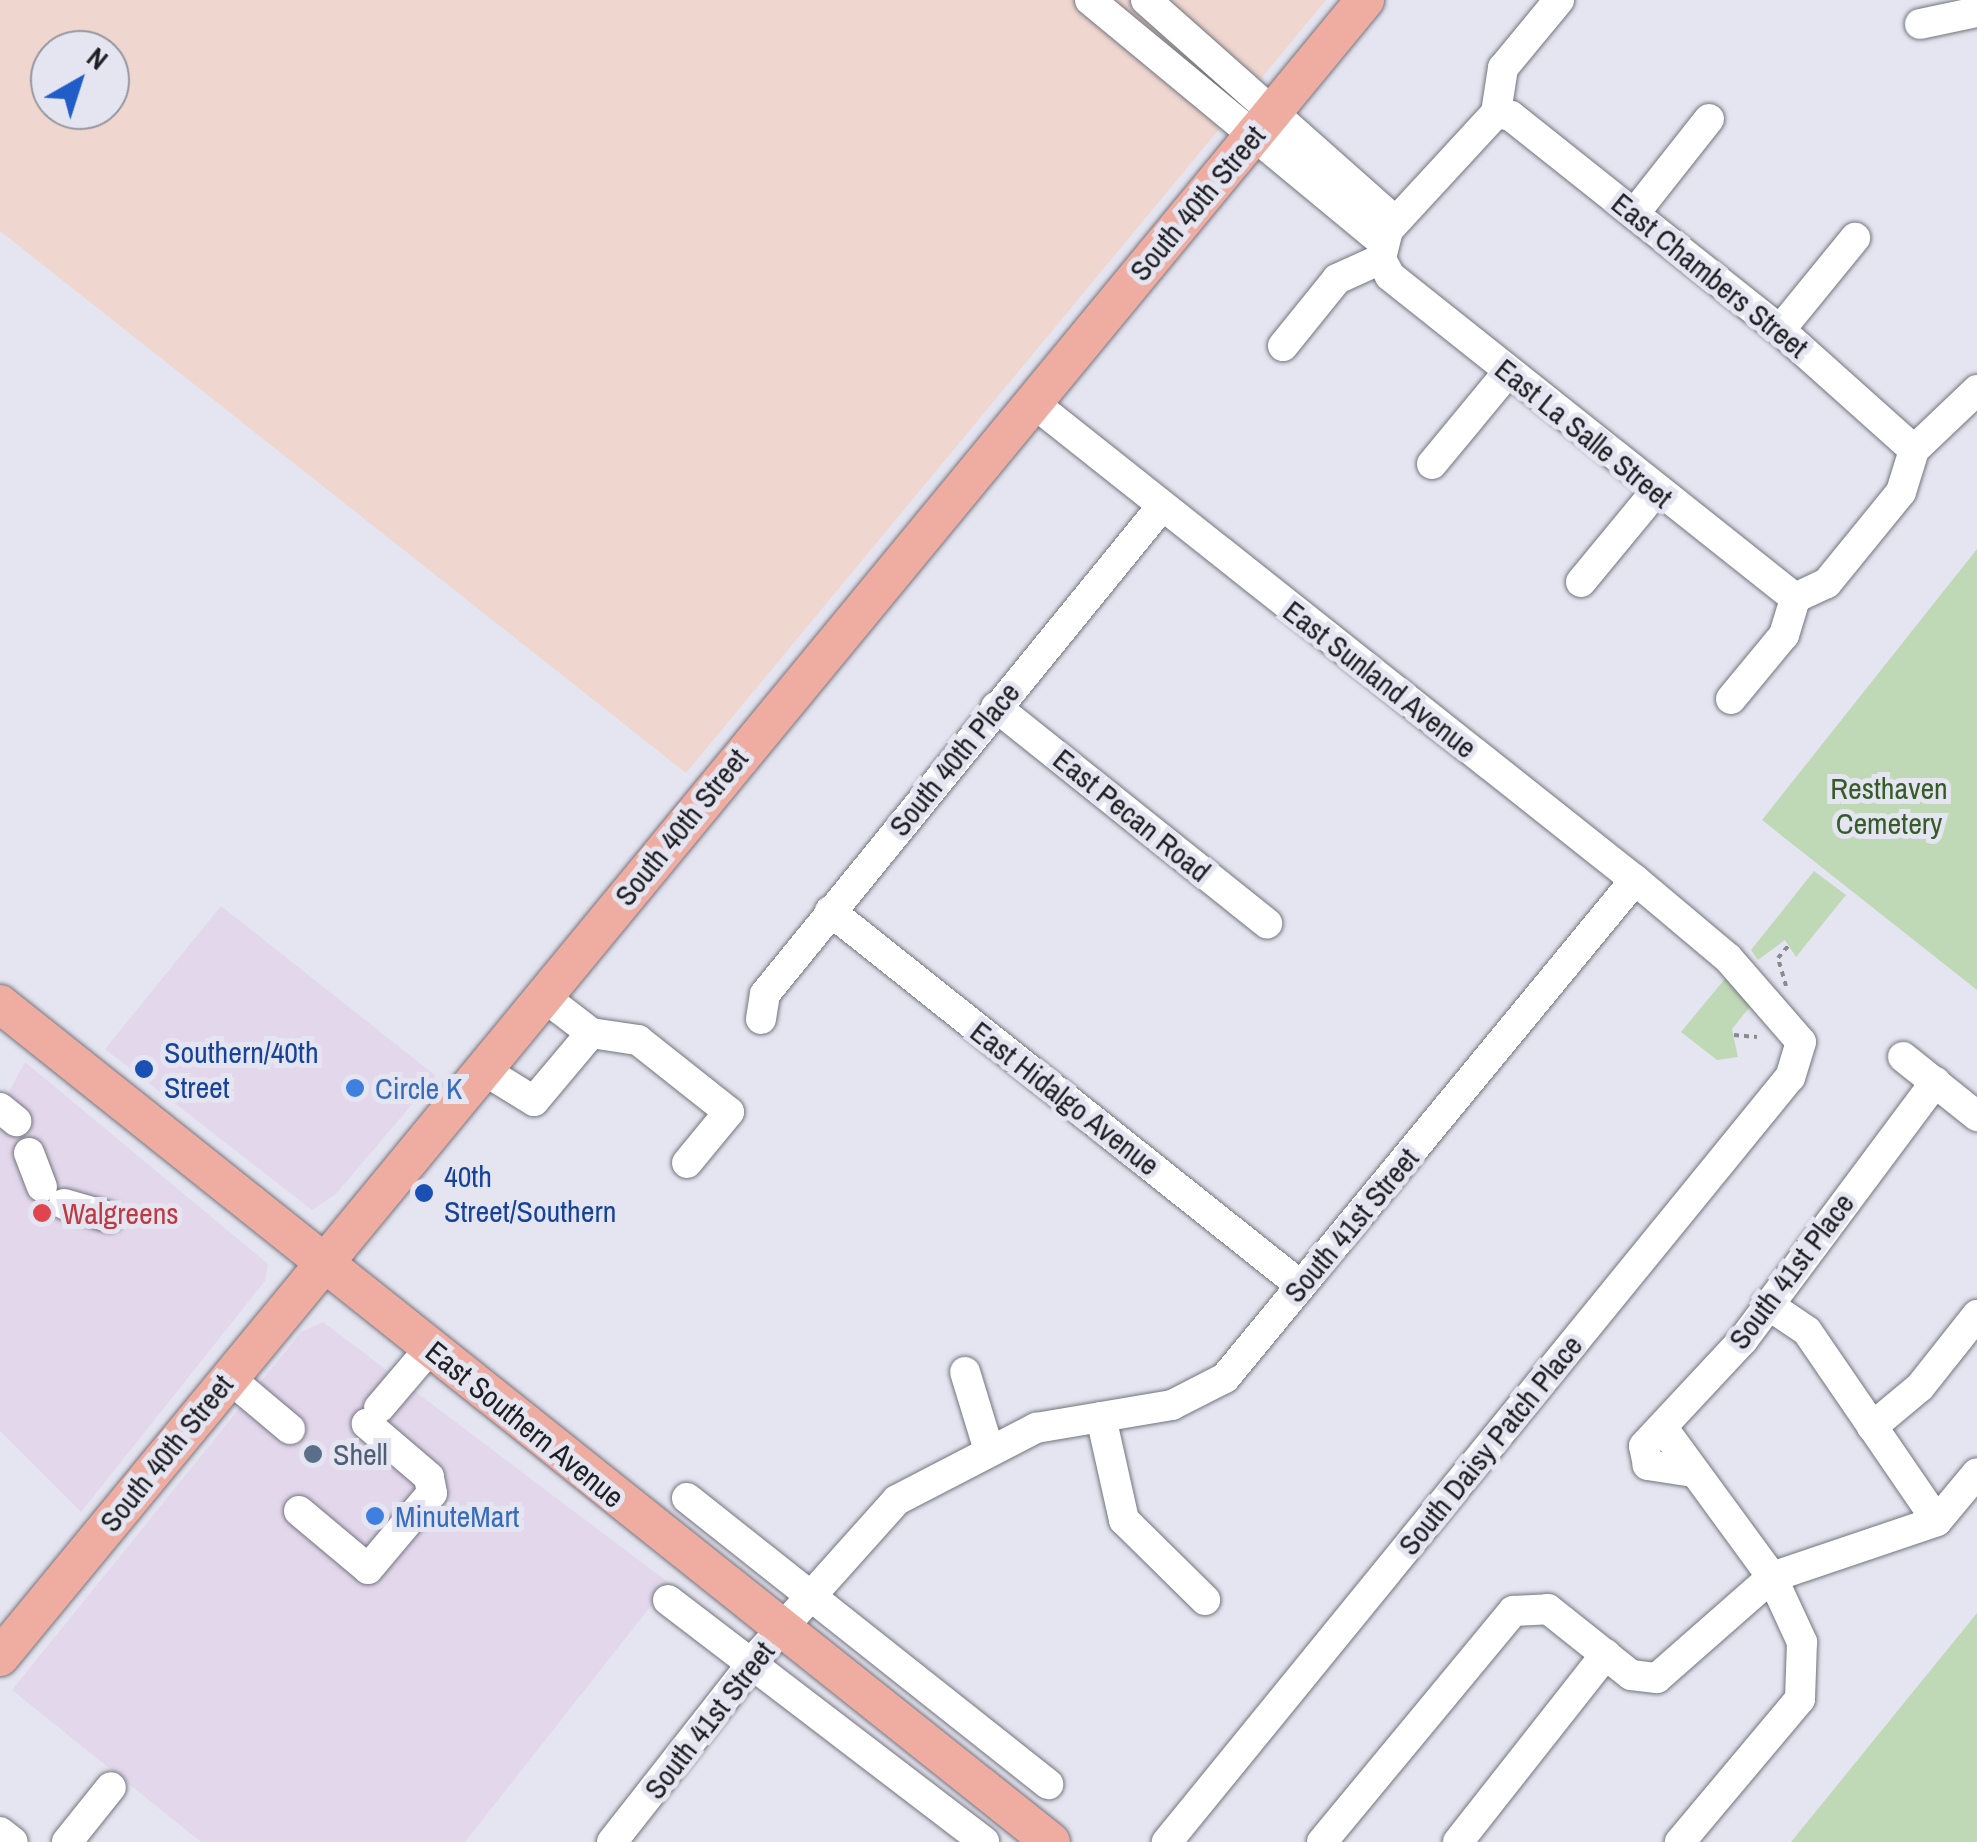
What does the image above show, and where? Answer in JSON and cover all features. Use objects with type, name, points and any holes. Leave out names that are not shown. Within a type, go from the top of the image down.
[{"type":"main road","name":"South 40th Street","points":[[0,1657],[1365,0]]},
{"type":"main road","name":"East Southern Avenue","points":[[0,1004],[1051,1842]]},
{"type":"street","name":"East La Salle Street","points":[[1090,0],[1264,123]]},
{"type":"street","name":"East La Salle Street","points":[[1146,0],[1264,123],[1346,196],[1508,372],[1795,598]]},
{"type":"street","points":[[1283,346],[1337,279],[1386,240],[1496,114],[1502,68],[1559,0]]},
{"type":"street","points":[[1920,24],[1977,12]]},
{"type":"street","name":"East Chambers Street","points":[[1496,114],[1634,214],[1780,330],[1914,450]]},
{"type":"street","points":[[1634,214],[1708,119]]},
{"type":"street","points":[[1780,330],[1855,238]]},
{"type":"street","points":[[1432,464],[1508,372]]},
{"type":"street","points":[[1731,699],[1784,635],[1795,598],[1826,583],[1915,471],[1914,450],[1977,390]]},
{"type":"street","name":"East Sunland Avenue","points":[[1032,402],[1635,880],[1728,958],[1802,1042]]},
{"type":"street","points":[[1581,582],[1656,492]]},
{"type":"street","name":"South 40th Place","points":[[761,1019],[765,994],[1162,506]]},
{"type":"street","name":"East Pecan Road","points":[[996,706],[1267,923]]},
{"type":"street","name":"South 41st Street","points":[[612,1842],[755,1660],[897,1500],[988,1446],[1209,1389],[1635,880]]},
{"type":"street","name":"East Hidalgo Avenue","points":[[830,911],[1300,1284]]},
{"type":"street","points":[[543,996],[591,1033],[638,1040],[729,1112],[687,1163]]},
{"type":"street","points":[[482,1069],[534,1101],[591,1033]]},
{"type":"street","name":"South Daisy Patch Place","points":[[1167,1842],[1790,1077],[1802,1042]]},
{"type":"street","points":[[1902,1057],[1977,1116]]},
{"type":"street","name":"South 41st Place","points":[[1693,1472],[1648,1465],[1643,1455],[1767,1304],[1936,1082]]},
{"type":"street","points":[[29,1153],[53,1195],[109,1217]]},
{"type":"street","points":[[1767,1304],[1807,1330],[1937,1521]]},
{"type":"street","points":[[1872,1427],[1920,1387],[1977,1315]]},
{"type":"street","points":[[299,1512],[368,1569],[432,1493],[429,1477],[373,1416],[430,1348]]},
{"type":"street","points":[[965,1372],[988,1446]]},
{"type":"street","points":[[228,1377],[290,1429]]},
{"type":"street","points":[[1101,1417],[1124,1520],[1205,1600]]},
{"type":"street","points":[[1663,1428],[1772,1578],[1802,1642],[1800,1699],[1680,1842]]},
{"type":"street","points":[[1322,1842],[1508,1617],[1536,1606],[1648,1680],[1772,1578],[1937,1521],[1977,1472]]},
{"type":"street","points":[[688,1498],[1048,1784]]},
{"type":"street","points":[[668,1600],[755,1660],[984,1842]]},
{"type":"street","points":[[1458,1842],[1606,1654]]},
{"type":"street","points":[[67,1842],[112,1788]]},
{"type":"street","points":[[934,1842],[954,1818]]},
{"type":"street","points":[[0,1832],[13,1842]]},
{"type":"path","points":[[1788,946],[1778,958],[1790,1000]]},
{"type":"path","points":[[1734,1035],[1757,1038]]},
{"type":"shaded area","points":[[0,0],[1326,0],[686,773],[0,231]]},
{"type":"shaded area","points":[[221,906],[436,1076],[336,1194],[312,1210],[105,1049]]},
{"type":"shaded area","points":[[25,1062],[268,1264],[265,1281],[81,1512],[0,1431],[0,1108]]},
{"type":"shaded area","points":[[323,1322],[669,1583],[465,1842],[201,1842],[12,1690],[301,1332]]},
{"type":"green space","name":"Resthaven Cemetery","points":[[1977,549],[1977,990],[1762,820]]},
{"type":"green space","points":[[1814,871],[1846,895],[1796,957],[1785,940],[1758,960],[1751,950]]},
{"type":"green space","points":[[1728,975],[1753,1003],[1732,1029],[1738,1057],[1717,1060],[1681,1032]]},
{"type":"green space","points":[[1977,1613],[1977,1842],[1791,1842]]},
{"type":"place","name":"Southern/40th Street","points":[[144,1069]]},
{"type":"place","name":"Circle K","points":[[355,1088]]},
{"type":"place","name":"40th Street/Southern","points":[[424,1193]]},
{"type":"place","name":"Walgreens","points":[[42,1213]]},
{"type":"place","name":"Shell","points":[[313,1454]]},
{"type":"place","name":"MinuteMart","points":[[375,1516]]}]
